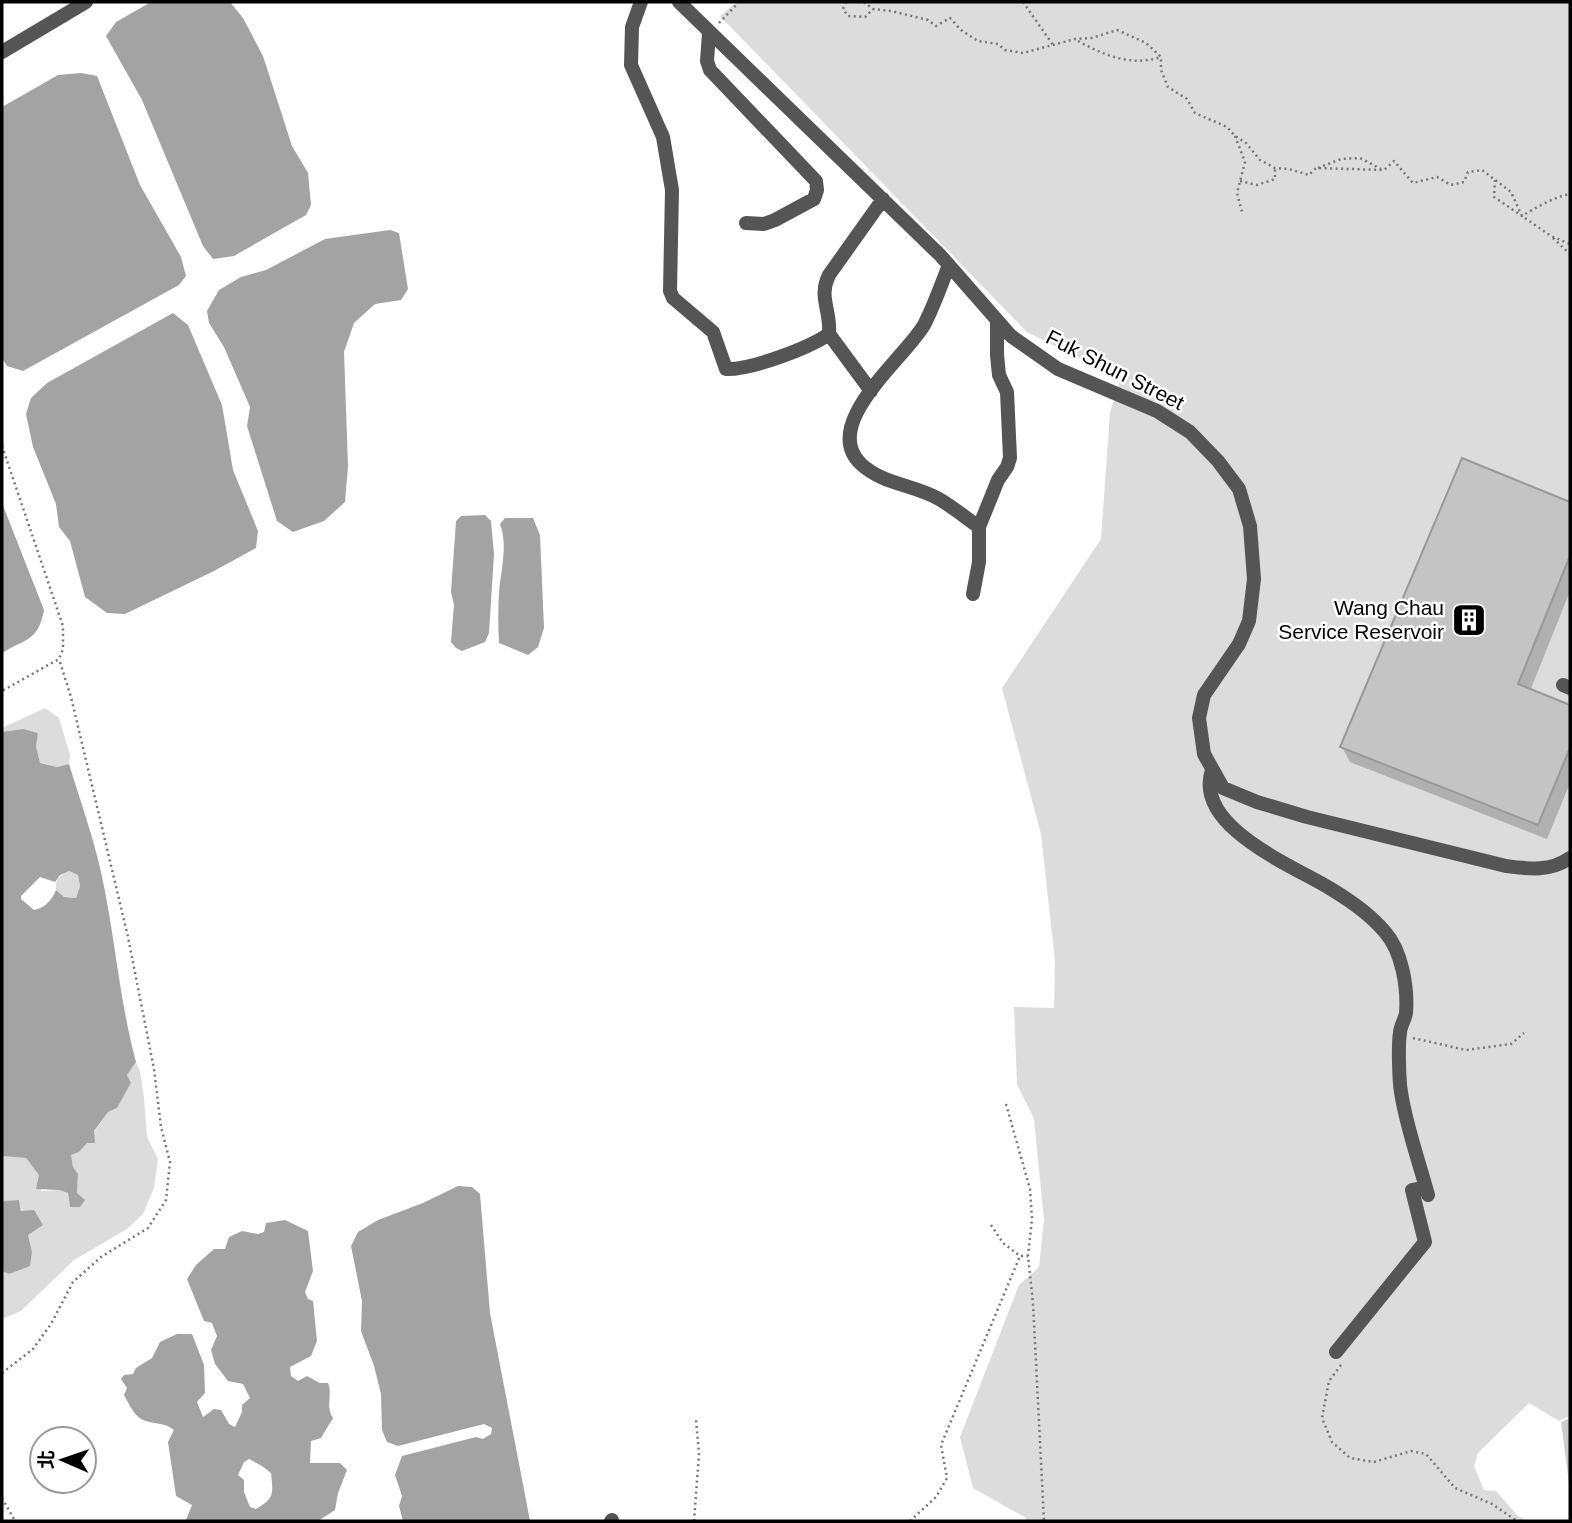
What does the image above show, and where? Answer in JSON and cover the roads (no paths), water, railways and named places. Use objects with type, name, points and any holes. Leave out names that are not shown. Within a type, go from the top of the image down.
[{"type":"street","points":[[2,52],[86,2]]},
{"type":"street","points":[[641,2],[632,27],[631,65],[663,137],[671,190],[669,275],[673,298],[713,332],[726,369],[758,364],[820,341],[829,334]]},
{"type":"street","name":"Fuk Shun Street","points":[[679,2],[949,265],[1012,336],[1058,369],[1157,411],[1190,432],[1218,461],[1239,489],[1250,526],[1254,579],[1250,621],[1204,695],[1201,706],[1200,735],[1204,754],[1223,788],[1257,802],[1307,817],[1506,866],[1532,870],[1553,868],[1570,858]]},
{"type":"street","points":[[709,33],[707,61],[710,70],[816,181],[814,199],[764,224],[746,223]]},
{"type":"street","points":[[871,391],[829,334],[830,323],[823,287],[883,199]]},
{"type":"street","points":[[949,265],[923,326],[862,401],[849,440],[861,464],[889,480],[939,499],[979,527]]},
{"type":"street","points":[[972,594],[979,562],[979,527],[1010,458],[1006,392],[999,374],[997,355],[997,320]]},
{"type":"street","points":[[1212,770],[1208,782],[1211,795],[1236,832],[1354,904],[1388,934],[1399,958],[1406,1015],[1400,1033],[1401,1091],[1425,1191],[1412,1190],[1424,1242],[1340,1356]]},
{"type":"place","name":"Wang Chau Service Reservoir","points":[[1469,620]]}]
